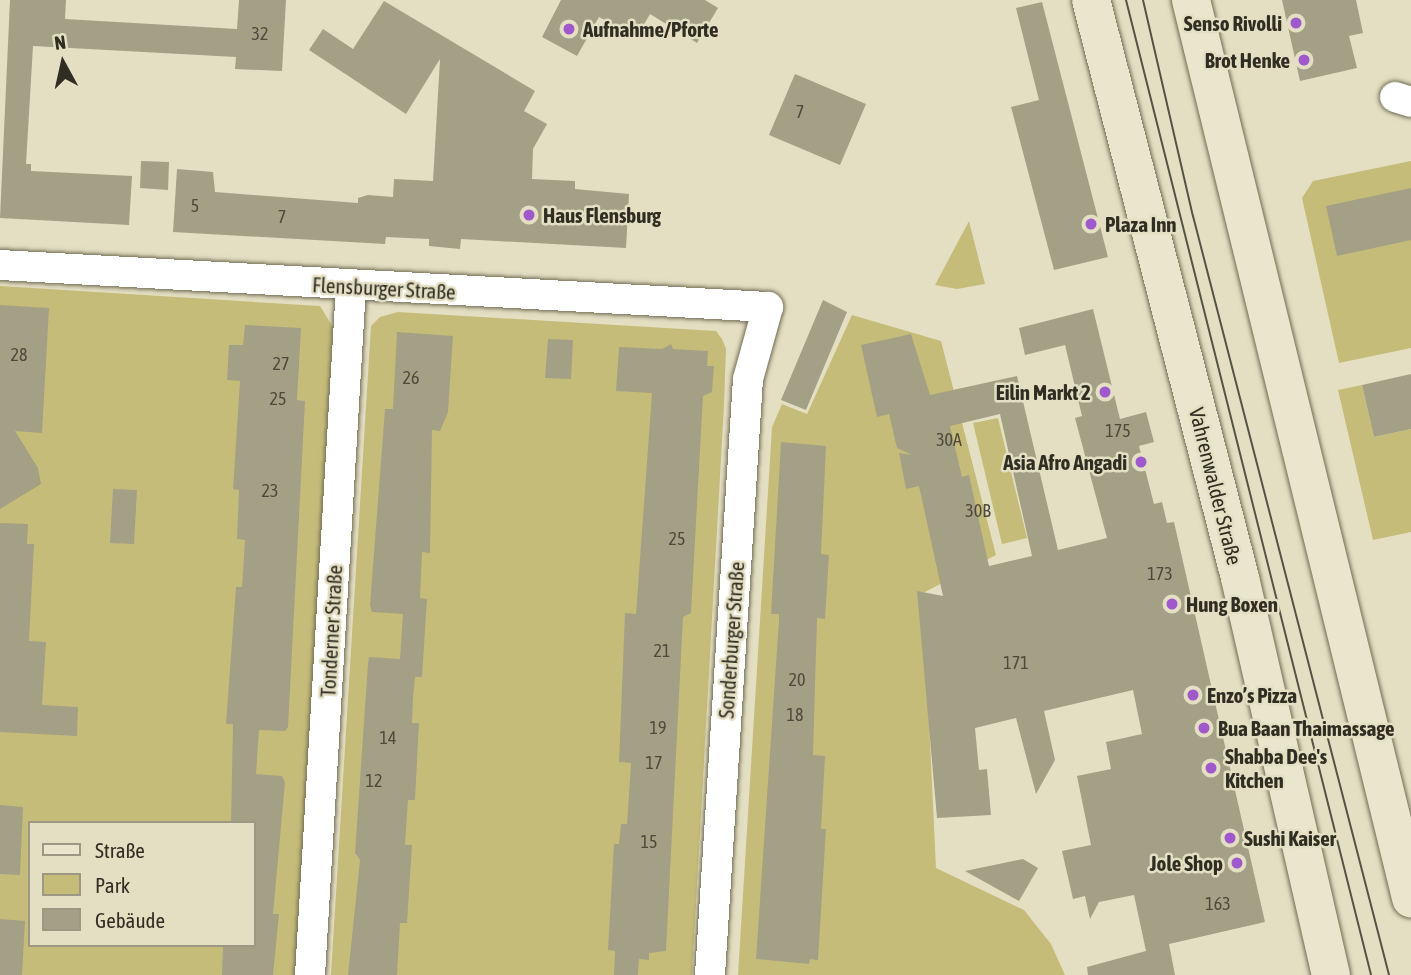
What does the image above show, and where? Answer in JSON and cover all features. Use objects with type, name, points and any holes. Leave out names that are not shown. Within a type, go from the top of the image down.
[{"type":"main road","name":"Vahrenwalder Straße","points":[[1091,0],[1240,578],[1331,975]]},
{"type":"main road","points":[[1191,0],[1411,898]]},
{"type":"street","name":"Flensburger Straße","points":[[0,265],[351,287],[768,307]]},
{"type":"street","name":"Tonderner Straße","points":[[310,975],[351,287]]},
{"type":"street","name":"Sonderburger Straße","points":[[710,975],[748,379],[768,307]]},
{"type":"green space","points":[[1411,161],[1411,348],[1339,363],[1302,198],[1313,181]]},
{"type":"green space","points":[[969,221],[985,284],[957,289],[935,285]]},
{"type":"green space","points":[[0,286],[320,306],[333,327],[297,975],[0,975]]},
{"type":"green space","points":[[398,312],[716,331],[722,339],[726,349],[724,405],[692,975],[331,975],[371,326],[380,317]]},
{"type":"green space","points":[[852,315],[941,341],[996,555],[923,593],[936,868],[1024,910],[1051,944],[1065,975],[738,975],[772,427],[782,404],[807,414]]},
{"type":"green space","points":[[1362,385],[1374,437],[1411,429],[1411,532],[1373,540],[1338,390]]},
{"type":"green space","points":[[998,418],[1027,538],[1002,544],[973,423]]},
{"type":"building","points":[[10,0],[66,0],[65,19],[237,29],[239,0],[286,0],[282,71],[235,69],[236,57],[33,46],[26,164],[31,164],[31,171],[132,176],[129,225],[0,218]]},
{"type":"building","name":"Aufnahme/Pforte","points":[[561,0],[705,0],[718,8],[697,43],[650,14],[637,37],[599,17],[577,56],[542,37]]},
{"type":"building","points":[[1282,0],[1356,0],[1363,33],[1349,36],[1357,68],[1300,81]]},
{"type":"building","points":[[384,1],[535,91],[524,111],[547,124],[533,149],[532,179],[575,181],[575,189],[629,194],[626,248],[461,239],[460,249],[429,246],[429,239],[386,237],[385,244],[173,232],[177,169],[213,172],[215,192],[358,203],[358,198],[368,195],[393,197],[394,179],[433,181],[440,59],[406,114],[309,50],[323,29],[353,49]]},
{"type":"building","points":[[1042,2],[1108,257],[1054,270],[1011,107],[1039,100],[1016,8]]},
{"type":"building","points":[[795,74],[866,104],[840,165],[769,135]]},
{"type":"building","points":[[141,161],[169,162],[168,190],[140,188]]},
{"type":"building","points":[[1411,188],[1411,240],[1337,256],[1326,206]]},
{"type":"building","points":[[823,300],[847,312],[806,410],[781,400]]},
{"type":"building","points":[[0,305],[49,308],[42,433],[15,431],[38,468],[41,484],[0,509]]},
{"type":"building","points":[[1093,309],[1120,419],[1146,412],[1154,442],[1139,446],[1154,504],[1162,502],[1167,523],[1174,522],[1265,922],[1169,944],[1175,975],[1088,975],[1087,967],[1146,951],[1134,895],[1099,902],[1090,919],[1085,896],[1073,899],[1062,851],[1091,845],[1077,776],[1111,769],[1106,742],[1142,734],[1133,690],[1044,711],[1055,760],[1036,794],[1016,718],[975,728],[979,770],[987,769],[991,815],[937,818],[917,591],[943,596],[919,486],[906,489],[899,453],[912,455],[897,448],[889,414],[877,417],[861,345],[911,334],[930,395],[1017,376],[1058,550],[1107,538],[1075,418],[1082,416],[1065,345],[1025,355],[1019,328]],"holes":[[[1000,414],[1032,556],[989,566],[969,475],[962,477],[950,426]]]},
{"type":"building","points":[[245,325],[301,328],[297,400],[305,401],[288,727],[285,731],[259,730],[256,774],[282,776],[285,782],[273,914],[279,914],[273,975],[222,975],[223,947],[256,947],[256,821],[231,821],[233,724],[226,724],[236,587],[242,587],[245,540],[237,539],[239,490],[233,489],[240,381],[227,380],[229,345],[243,345]]},
{"type":"building","points":[[397,332],[453,336],[448,412],[440,431],[432,430],[430,553],[422,552],[420,598],[427,599],[422,677],[415,677],[413,699],[412,723],[419,723],[415,800],[408,800],[405,845],[412,845],[407,923],[400,923],[397,975],[348,975],[360,860],[355,853],[369,657],[400,659],[403,614],[372,612],[370,605],[385,409],[393,409]]},
{"type":"building","points":[[548,339],[573,340],[571,379],[545,378]]},
{"type":"building","points":[[671,344],[673,349],[708,351],[707,366],[714,366],[712,392],[703,396],[691,613],[683,617],[666,951],[649,953],[649,960],[639,959],[638,975],[614,975],[615,951],[608,950],[614,844],[619,844],[621,824],[627,824],[631,763],[619,762],[625,613],[636,614],[652,393],[616,391],[619,347],[662,349]]},
{"type":"building","points":[[1411,374],[1411,429],[1374,437],[1362,385]]},
{"type":"building","points":[[781,442],[826,446],[821,554],[829,555],[825,619],[817,618],[813,755],[825,756],[821,829],[826,829],[818,960],[810,959],[809,964],[756,959],[779,620],[779,614],[771,614]]},
{"type":"building","points":[[113,489],[137,490],[134,544],[110,543]]},
{"type":"building","points":[[0,523],[28,524],[27,544],[34,544],[29,641],[46,642],[42,705],[78,707],[77,736],[0,732]]},
{"type":"building","points":[[0,805],[23,807],[20,875],[0,874]]},
{"type":"building","points":[[1023,859],[1038,868],[1019,901],[965,871]]},
{"type":"building","points":[[0,919],[25,921],[22,975],[0,975]]},
{"type":"tram line","points":[[1126,0],[1371,975]]},
{"type":"tram line","points":[[1143,0],[1193,216],[1389,975]]},
{"type":"place","name":"Senso Rivolli","points":[[1296,23]]},
{"type":"place","name":"Aufnahme/Pforte","points":[[569,29]]},
{"type":"place","name":"Brot Henke","points":[[1304,60]]},
{"type":"place","name":"Haus Flensburg","points":[[529,215]]},
{"type":"place","name":"Plaza Inn","points":[[1091,224]]},
{"type":"place","name":"Eilin Markt 2","points":[[1105,392]]},
{"type":"place","name":"Asia Afro Angadi","points":[[1141,462]]},
{"type":"place","name":"Hung Boxen","points":[[1172,604]]},
{"type":"place","name":"Enzo’s Pizza","points":[[1193,695]]},
{"type":"place","name":"Bua Baan Thaimassage","points":[[1204,728]]},
{"type":"place","name":"Shabba Dee's Kitchen","points":[[1211,768]]},
{"type":"place","name":"Sushi Kaiser","points":[[1230,838]]},
{"type":"place","name":"Jole Shop","points":[[1237,863]]}]
